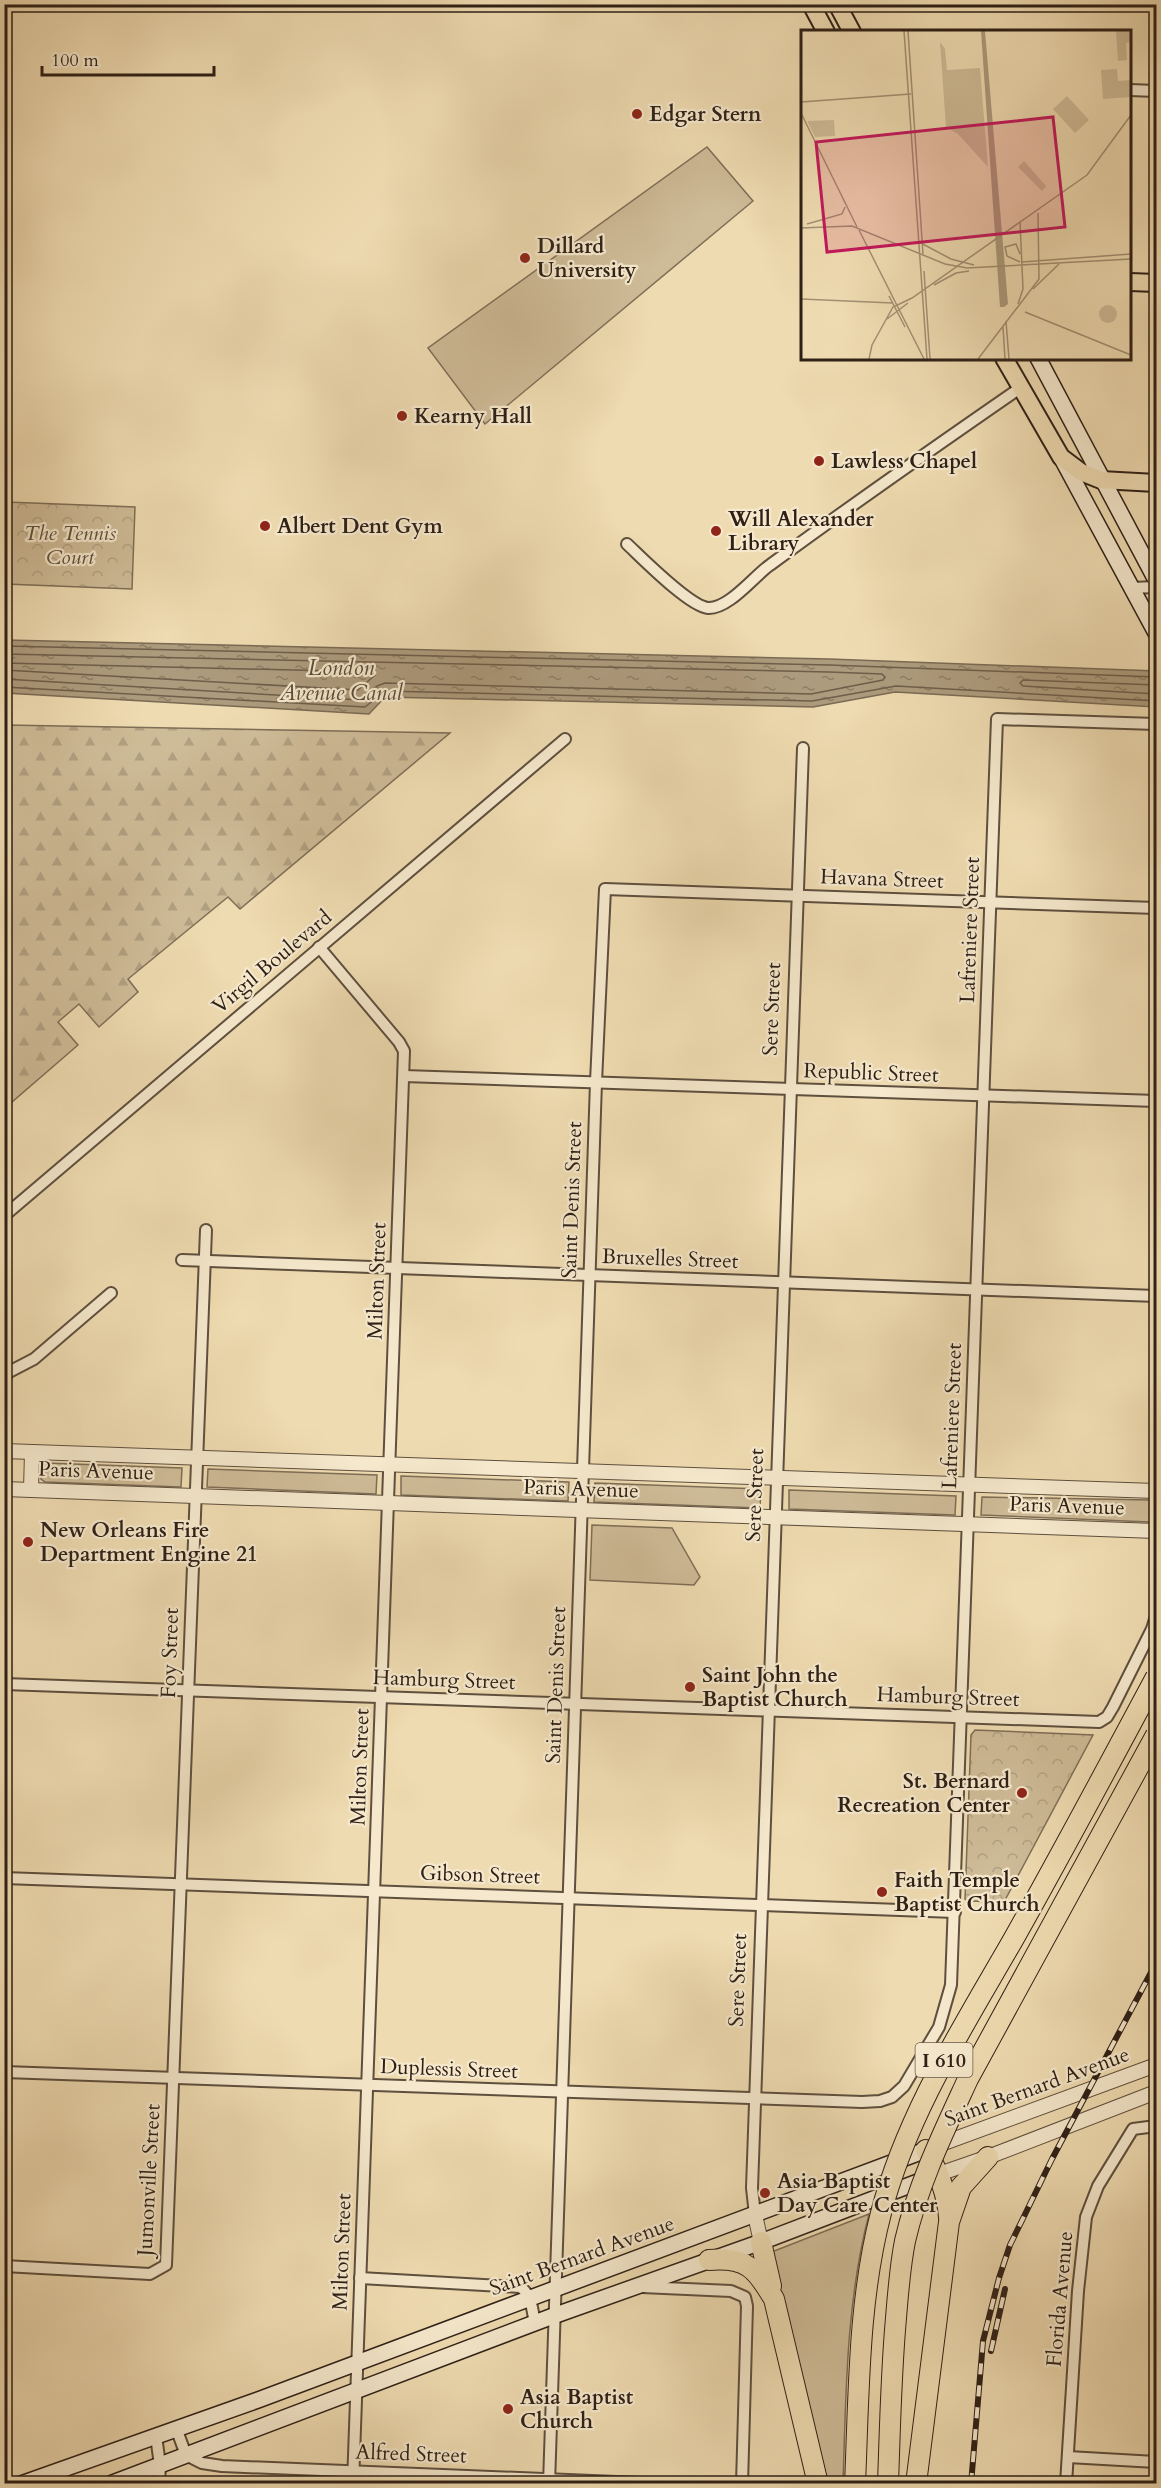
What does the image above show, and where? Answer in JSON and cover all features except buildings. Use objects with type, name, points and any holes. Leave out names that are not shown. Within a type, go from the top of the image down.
[{"type":"highway","name":"I 610","points":[[855,2484],[860,2360],[868,2278],[881,2213],[901,2151],[930,2085],[1056,1864],[1156,1677]]},
{"type":"highway","name":"I 610","points":[[888,2484],[892,2367],[900,2277],[905,2242],[915,2202],[941,2137],[968,2079],[1156,1735]]},
{"type":"highway","points":[[916,2484],[949,2222],[948,2206],[939,2174],[926,2150]]},
{"type":"highway","points":[[949,2222],[961,2187],[988,2157]]},
{"type":"highway","points":[[761,2242],[818,2484]]},
{"type":"highway","points":[[709,2260],[730,2258],[752,2268],[759,2274],[774,2299]]},
{"type":"main road","points":[[811,4],[825,30]]},
{"type":"main road","points":[[837,4],[851,30]]},
{"type":"main road","points":[[1131,282],[1156,283]]},
{"type":"main road","points":[[1005,360],[1155,631]]},
{"type":"main road","points":[[1039,360],[1072,418],[1101,480],[1156,580]]},
{"type":"main road","points":[[1060,457],[1081,472],[1101,480],[1156,483]]},
{"type":"main road","name":"Saint Bernard Avenue","points":[[21,2484],[258,2400],[357,2361],[530,2299],[926,2150]]},
{"type":"main road","points":[[110,2484],[553,2316],[761,2242],[939,2174]]},
{"type":"street","points":[[1131,90],[1156,91]]},
{"type":"street","points":[[627,544],[658,574],[701,606],[717,608],[765,569],[886,480],[1020,388]]},
{"type":"street","points":[[1131,588],[1156,587]]},
{"type":"street","name":"Lafreniere Street","points":[[892,2097],[904,2086],[939,2027],[951,1985],[997,719],[1156,724]]},
{"type":"street","name":"Virgil Boulevard","points":[[4,1216],[565,739]]},
{"type":"street","name":"Sere Street","points":[[761,2242],[754,2215],[752,2188],[802,748]]},
{"type":"street","name":"Havana Street","points":[[605,889],[1156,908]]},
{"type":"street","name":"Saint Denis Street","points":[[549,2481],[589,1276],[605,889]]},
{"type":"street","name":"Milton Street","points":[[319,947],[399,1042],[404,1051],[353,2484]]},
{"type":"street","name":"Republic Street","points":[[404,1076],[1156,1101]]},
{"type":"street","name":"Foy Street","points":[[174,2078],[206,1230]]},
{"type":"street","name":"Bruxelles Street","points":[[182,1260],[397,1270],[1156,1296]]},
{"type":"street","points":[[4,1383],[7,1373],[34,1359],[111,1293]]},
{"type":"street","name":"Paris Avenue","points":[[4,1451],[1156,1491]]},
{"type":"street","points":[[31,1490],[32,1452]]},
{"type":"street","name":"Paris Avenue","points":[[4,1489],[1156,1531]]},
{"type":"street","name":"Hamburg Street","points":[[4,1684],[1099,1722],[1107,1717],[1113,1707],[1156,1616]]},
{"type":"street","name":"Gibson Street","points":[[4,1878],[955,1912]]},
{"type":"street","name":"Saint Bernard Avenue","points":[[926,2150],[1156,2065]]},
{"type":"street","name":"Duplessis Street","points":[[4,2072],[862,2102],[880,2101],[892,2097]]},
{"type":"street","name":"Jumonville Street","points":[[4,2266],[150,2274],[166,2265],[174,2078]]},
{"type":"street","points":[[939,2174],[1156,2092]]},
{"type":"street","name":"Florida Avenue","points":[[1066,2484],[1086,2217],[1098,2186],[1133,2129],[1156,2126]]},
{"type":"street","points":[[360,2278],[514,2286],[525,2290],[530,2299],[535,2323]]},
{"type":"street","points":[[633,2287],[731,2291],[745,2297],[747,2306],[742,2484]]},
{"type":"street","points":[[176,2428],[186,2455]]},
{"type":"street","points":[[156,2436],[160,2465],[159,2484]]},
{"type":"street","name":"Alfred Street","points":[[186,2455],[201,2463],[222,2466],[665,2484]]},
{"type":"street","points":[[1068,2457],[1156,2462]]},
{"type":"green space","points":[[707,147],[753,201],[485,424],[428,348]]},
{"type":"green space","name":"The Tennis Court","points":[[6,502],[135,507],[132,589],[5,584]]},
{"type":"green space","points":[[5,725],[450,733],[240,909],[228,897],[128,979],[138,992],[99,1027],[79,1004],[58,1022],[78,1045],[5,1108]]},
{"type":"green space","points":[[46,1463],[182,1468],[181,1487],[45,1482],[41,1479],[41,1467]]},
{"type":"green space","points":[[208,1469],[377,1475],[376,1494],[207,1487]]},
{"type":"green space","points":[[401,1476],[569,1482],[568,1501],[401,1495]]},
{"type":"green space","points":[[595,1483],[761,1489],[760,1508],[594,1502]]},
{"type":"green space","points":[[789,1490],[956,1496],[955,1515],[789,1509]]},
{"type":"green space","points":[[982,1497],[1150,1500],[1150,1522],[981,1515]]},
{"type":"green space","points":[[592,1525],[672,1528],[700,1577],[694,1585],[590,1580]]},
{"type":"green space","points":[[975,1730],[1093,1735],[1004,1902],[965,1899],[971,1735]]},
{"type":"green space","points":[[869,2214],[861,2247],[851,2314],[843,2483],[821,2483],[769,2253]]},
{"type":"water","name":"London Avenue Canal","points":[[5,640],[829,659],[1156,671],[1156,707],[895,692],[813,707],[385,697],[369,714],[5,693]]},
{"type":"railway","points":[[971,2484],[983,2341],[1010,2245],[1052,2159],[1156,1963]]},
{"type":"railway","points":[[991,2351],[1005,2289]]},
{"type":"place","name":"Edgar Stern","points":[[637,114]]},
{"type":"place","name":"Dillard University","points":[[525,258]]},
{"type":"place","name":"Kearny Hall","points":[[402,416]]},
{"type":"place","name":"Lawless Chapel","points":[[819,461]]},
{"type":"place","name":"Albert Dent Gym","points":[[265,526]]},
{"type":"place","name":"Will Alexander Library","points":[[716,531]]},
{"type":"place","name":"New Orleans Fire Department Engine 21","points":[[28,1542]]},
{"type":"place","name":"Saint John the Baptist Church","points":[[690,1687]]},
{"type":"place","name":"St. Bernard Recreation Center","points":[[1022,1793]]},
{"type":"place","name":"Faith Temple Baptist Church","points":[[882,1892]]},
{"type":"place","name":"Asia Baptist Day Care Center","points":[[765,2193]]},
{"type":"place","name":"Asia Baptist Church","points":[[508,2409]]}]
